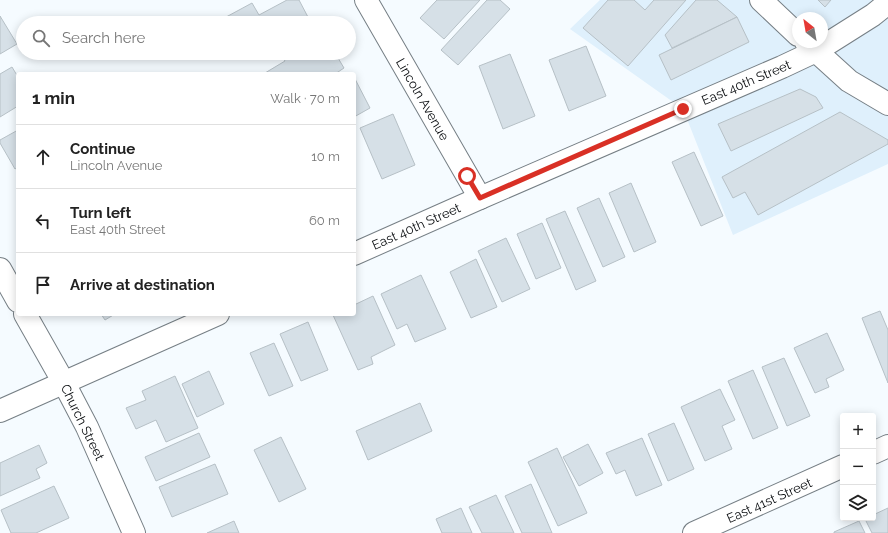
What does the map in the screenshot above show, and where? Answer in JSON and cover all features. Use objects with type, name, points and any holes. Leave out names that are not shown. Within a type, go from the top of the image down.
[{"type":"street","name":"Lincoln Avenue","points":[[366,0],[480,198]]},
{"type":"street","points":[[761,0],[792,29]]},
{"type":"street","name":"East 40th Street","points":[[828,38],[873,15],[888,3]]},
{"type":"street","name":"East 40th Street","points":[[356,253],[782,67],[810,48]]},
{"type":"street","points":[[812,48],[849,81],[888,104]]},
{"type":"street","points":[[0,269],[16,297]]},
{"type":"street","name":"Church Street","points":[[26,316],[87,427],[134,533]]},
{"type":"street","points":[[0,411],[214,316]]},
{"type":"street","points":[[876,452],[888,446]]},
{"type":"street","name":"East 41st Street","points":[[694,533],[840,467]]},
{"type":"shaded area","points":[[600,0],[888,0],[888,164],[733,235],[683,109],[570,29]]},
{"type":"building","points":[[287,0],[299,0],[307,16],[228,16],[252,3],[259,15]]},
{"type":"building","points":[[437,0],[480,0],[444,39],[420,18]]},
{"type":"building","points":[[487,0],[500,0],[510,9],[458,65],[441,50]]},
{"type":"building","points":[[608,0],[634,0],[645,10],[654,0],[686,0],[628,66],[583,28]]},
{"type":"building","points":[[696,0],[717,0],[737,17],[672,48],[665,35]]},
{"type":"building","points":[[818,0],[831,0],[825,7]]},
{"type":"building","points":[[0,16],[16,45],[0,54]]},
{"type":"building","points":[[737,17],[749,42],[671,80],[659,55]]},
{"type":"building","points":[[586,46],[606,96],[569,111],[549,60]]},
{"type":"building","points":[[510,54],[535,116],[503,129],[479,66]]},
{"type":"building","points":[[284,60],[339,60],[344,68],[338,72],[267,72],[285,61]]},
{"type":"building","points":[[12,67],[16,74],[16,107],[0,117],[0,74]]},
{"type":"building","points":[[356,81],[370,108],[356,116]]},
{"type":"building","points":[[800,89],[816,97],[823,108],[731,151],[718,124]]},
{"type":"building","points":[[840,112],[888,140],[888,144],[758,215],[745,192],[733,198],[722,177]]},
{"type":"building","points":[[393,114],[415,165],[382,179],[360,128]]},
{"type":"building","points":[[16,131],[15,169],[0,143],[0,140]]},
{"type":"building","points":[[694,152],[723,216],[701,226],[672,162]]},
{"type":"building","points":[[631,183],[656,242],[634,252],[609,193]]},
{"type":"building","points":[[599,198],[625,257],[603,267],[577,208]]},
{"type":"building","points":[[565,211],[596,281],[576,290],[546,219]]},
{"type":"building","points":[[542,223],[561,268],[536,279],[517,234]]},
{"type":"building","points":[[506,238],[530,289],[502,302],[478,251]]},
{"type":"building","points":[[476,259],[497,307],[471,318],[450,272]]},
{"type":"building","points":[[421,275],[446,329],[415,342],[407,324],[397,329],[381,294]]},
{"type":"building","points":[[373,296],[395,345],[371,357],[373,364],[358,370],[333,316],[356,316],[356,304]]},
{"type":"building","points":[[880,311],[888,330],[888,383],[862,318]]},
{"type":"building","points":[[102,316],[112,316],[105,320]]},
{"type":"building","points":[[308,322],[328,370],[301,381],[280,334]]},
{"type":"building","points":[[827,333],[844,370],[826,379],[829,387],[815,393],[794,348]]},
{"type":"building","points":[[274,343],[293,386],[269,396],[250,353]]},
{"type":"building","points":[[784,358],[810,416],[787,426],[762,367]]},
{"type":"building","points":[[753,370],[778,428],[753,439],[728,381]]},
{"type":"building","points":[[209,371],[224,404],[197,417],[182,384]]},
{"type":"building","points":[[175,376],[198,428],[166,442],[156,420],[136,429],[126,408],[146,400],[142,391]]},
{"type":"building","points":[[720,389],[735,420],[722,426],[732,449],[705,461],[681,407]]},
{"type":"building","points":[[420,403],[432,431],[368,460],[356,431]]},
{"type":"building","points":[[674,423],[694,469],[668,481],[648,434]]},
{"type":"building","points":[[199,433],[210,457],[156,481],[145,457]]},
{"type":"building","points":[[281,437],[306,489],[279,502],[254,450]]},
{"type":"building","points":[[642,438],[662,485],[636,496],[625,470],[616,474],[606,453]]},
{"type":"building","points":[[588,444],[603,473],[579,486],[563,457]]},
{"type":"building","points":[[39,445],[47,463],[36,469],[40,478],[0,496],[0,463]]},
{"type":"building","points":[[557,448],[587,513],[558,526],[528,462]]},
{"type":"building","points":[[215,464],[228,494],[172,517],[159,487]]},
{"type":"building","points":[[531,484],[552,533],[522,533],[505,496]]},
{"type":"building","points":[[54,486],[69,518],[36,533],[11,533],[1,510]]},
{"type":"building","points":[[496,495],[514,533],[482,533],[469,507]]},
{"type":"building","points":[[461,508],[472,533],[442,533],[436,519]]},
{"type":"building","points":[[888,508],[888,533],[872,533],[866,521],[876,521],[876,514]]},
{"type":"building","points":[[234,521],[239,533],[207,533]]},
{"type":"building","points":[[859,521],[865,533],[834,533]]},
{"type":"route","points":[[467,176],[480,198],[683,109]]}]
